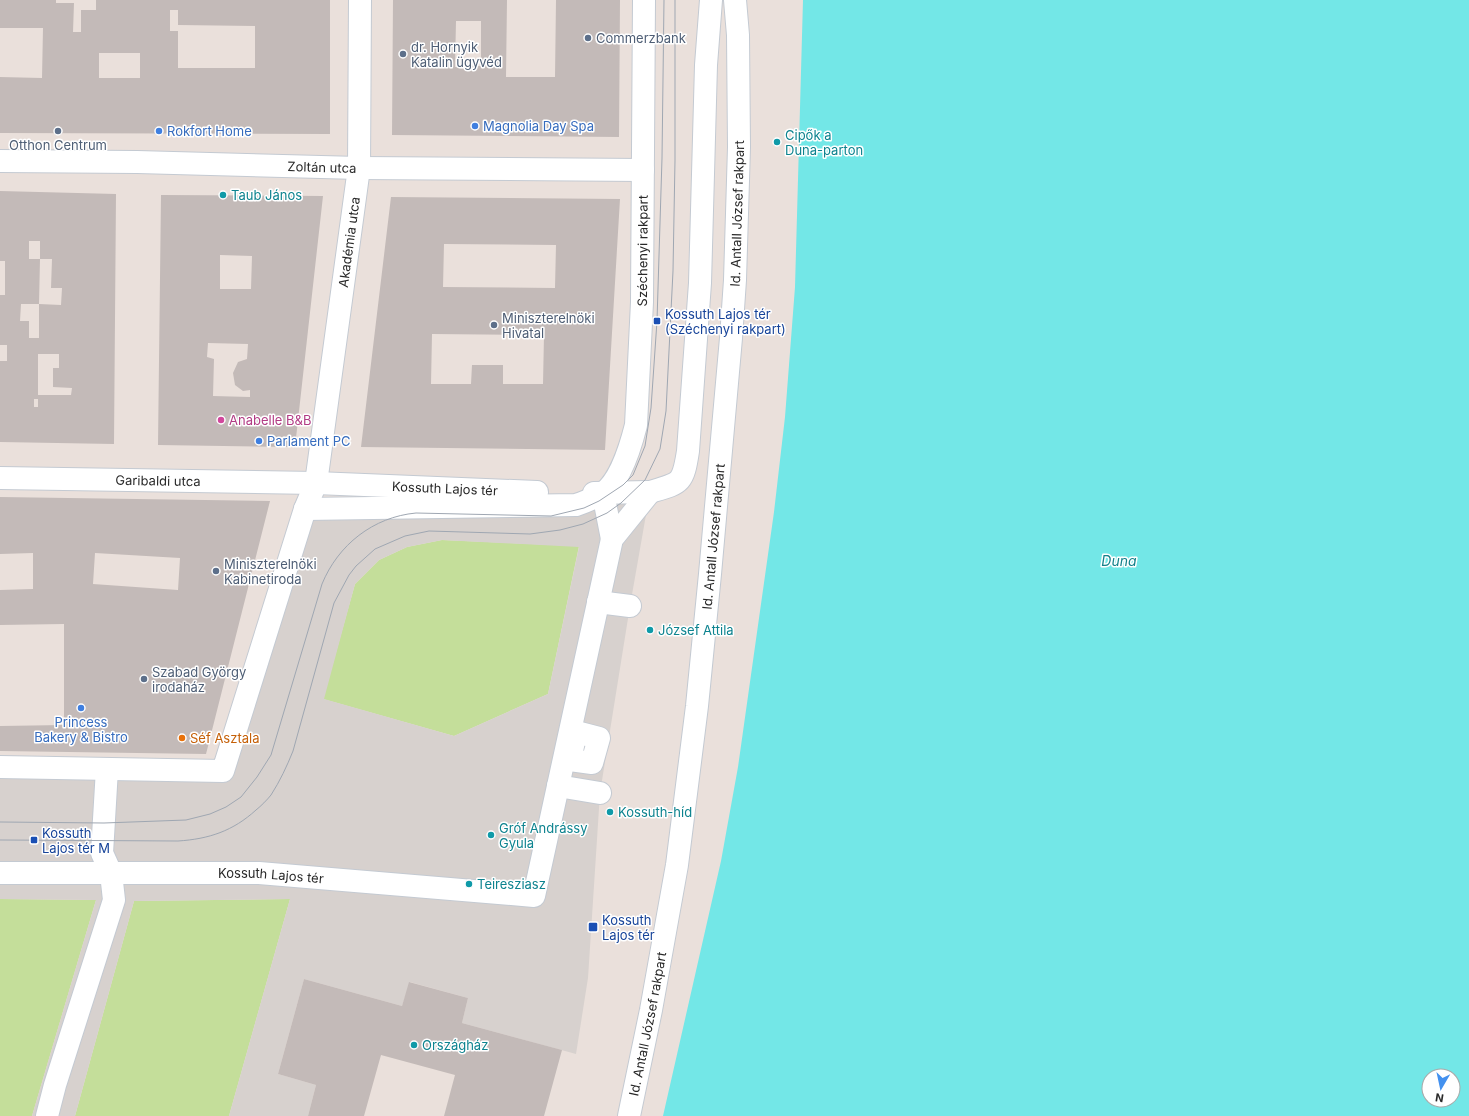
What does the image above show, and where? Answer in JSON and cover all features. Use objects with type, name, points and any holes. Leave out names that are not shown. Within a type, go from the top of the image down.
[{"type":"street","name":"Akadémia utca","points":[[316,483],[359,168],[360,0]]},
{"type":"street","name":"Széchenyi rakpart","points":[[603,493],[614,481],[631,445],[636,425],[642,302],[644,0]]},
{"type":"street","points":[[650,492],[675,485],[685,473],[688,451],[700,283],[706,65],[711,0]]},
{"type":"street","name":"Id. Antall József rakpart","points":[[629,1116],[651,1010],[677,865],[698,706],[732,338],[739,139],[738,35],[735,0]]},
{"type":"street","name":"Zoltán utca","points":[[0,161],[137,162],[359,168],[644,170]]},
{"type":"street","name":"Garibaldi utca","points":[[0,478],[316,483]]},
{"type":"street","points":[[0,767],[223,771],[305,508],[316,483]]},
{"type":"street","name":"Kossuth Lajos tér","points":[[316,483],[574,493],[650,492]]},
{"type":"street","name":"Kossuth Lajos tér","points":[[612,539],[650,492]]},
{"type":"street","name":"Kossuth Lajos tér","points":[[305,508],[576,505],[603,493]]},
{"type":"street","name":"Kossuth Lajos tér","points":[[0,873],[258,873],[534,896],[612,539],[603,493]]},
{"type":"street","points":[[598,602],[630,606]]},
{"type":"street","points":[[47,1116],[55,1085],[114,900],[110,873],[102,853],[107,769]]},
{"type":"street","points":[[558,786],[600,793]]},
{"type":"green space","points":[[442,540],[579,546],[548,694],[454,736],[323,699],[355,584],[379,560],[407,547]]},
{"type":"green space","points":[[0,899],[96,900],[32,1116],[0,1116]]},
{"type":"green space","points":[[290,899],[229,1116],[75,1116],[134,901]]},
{"type":"shaded area","name":"Kossuth Lajos tér","points":[[650,492],[600,793],[588,978],[576,1054],[462,1023],[468,998],[410,982],[402,1006],[304,979],[278,1074],[316,1085],[308,1116],[229,1116],[290,899],[134,901],[75,1116],[32,1116],[96,900],[0,899],[0,767],[223,771],[305,509]],"holes":[[[442,540],[579,547],[548,694],[454,736],[324,699],[355,584],[379,560],[407,547]],[[576,732],[599,738],[592,763],[570,759]]]},
{"type":"water","name":"Duna","points":[[803,0],[1469,0],[1469,1116],[663,1116],[721,861],[738,767],[774,512],[785,417],[795,287]]},
{"type":"building","points":[[0,0],[56,0],[56,3],[74,3],[73,32],[81,32],[81,10],[96,10],[96,0],[330,0],[330,134],[0,133],[0,77],[42,78],[43,28],[0,28]],"holes":[[[170,10],[178,10],[178,25],[255,26],[255,68],[178,68],[178,31],[170,31]],[[99,53],[140,53],[140,78],[99,78]]]},
{"type":"building","points":[[393,0],[507,0],[506,77],[555,77],[556,0],[620,0],[619,137],[392,135]],"holes":[[[456,21],[481,21],[481,66],[455,67]]]},
{"type":"building","points":[[0,191],[116,194],[114,444],[0,442],[0,361],[7,361],[7,345],[0,345],[0,295],[5,295],[5,261],[0,261]],"holes":[[[29,241],[40,241],[40,259],[29,259]],[[40,259],[52,259],[51,288],[62,288],[61,305],[39,304]],[[21,304],[39,304],[39,338],[29,338],[29,321],[20,321]],[[38,354],[59,354],[59,368],[53,368],[53,387],[72,388],[71,395],[38,395]],[[34,399],[38,399],[38,407],[34,407]]]},
{"type":"building","points":[[161,195],[323,196],[295,447],[158,445]],"holes":[[[220,255],[252,256],[251,289],[220,289]],[[208,343],[248,344],[247,359],[238,362],[233,373],[235,385],[243,391],[250,390],[250,397],[213,396],[214,359],[207,357]]]},
{"type":"building","name":"Miniszterelnöki Hivatal","points":[[391,197],[620,199],[605,450],[361,447]],"holes":[[[444,244],[556,245],[555,288],[443,287]],[[432,334],[544,335],[543,384],[503,384],[503,365],[472,365],[471,384],[431,384]]]},
{"type":"building","points":[[0,497],[270,501],[206,754],[0,751],[0,726],[64,725],[64,624],[0,625],[0,590],[33,589],[33,553],[0,554]],"holes":[[[95,553],[180,558],[178,590],[93,584]]]},
{"type":"building","name":"Országház","points":[[304,979],[402,1006],[409,982],[468,998],[462,1023],[562,1050],[544,1116],[444,1116],[455,1075],[381,1055],[364,1116],[308,1116],[316,1085],[278,1074]]},
{"type":"tram line","points":[[0,822],[104,823],[186,820],[210,814],[226,807],[241,797],[257,777],[271,755],[322,584],[337,557],[347,545],[359,535],[385,520],[416,513],[551,516],[584,508],[599,501],[623,485],[633,475],[645,446],[651,408],[657,321],[662,158],[664,0]]},
{"type":"tram line","points":[[0,840],[178,841],[210,836],[229,829],[262,805],[271,795],[286,768],[293,751],[334,603],[349,575],[356,566],[375,549],[405,536],[429,531],[530,534],[560,530],[583,524],[607,513],[621,503],[645,480],[660,449],[666,411],[673,271],[675,0]]},
{"type":"place","name":"Commerzbank","points":[[588,38]]},
{"type":"place","name":"dr. Hornyik Katalin ügyvéd","points":[[403,54]]},
{"type":"place","name":"Magnolia Day Spa","points":[[475,126]]},
{"type":"place","name":"Otthon Centrum","points":[[58,131]]},
{"type":"place","name":"Rokfort Home","points":[[159,131]]},
{"type":"place","name":"Cipők a Duna-parton","points":[[777,142]]},
{"type":"place","name":"Taub János","points":[[223,195]]},
{"type":"place","name":"Kossuth Lajos tér (Széchenyi rakpart)","points":[[657,321]]},
{"type":"place","name":"Miniszterelnöki Hivatal","points":[[494,325]]},
{"type":"place","name":"Anabelle B&B","points":[[221,420]]},
{"type":"place","name":"Parlament PC","points":[[259,441]]},
{"type":"place","name":"Miniszterelnöki Kabinetiroda","points":[[216,571]]},
{"type":"place","name":"József Attila","points":[[650,630]]},
{"type":"place","name":"Szabad György irodaház","points":[[144,679]]},
{"type":"place","name":"Princess Bakery & Bistro","points":[[81,708]]},
{"type":"place","name":"Séf Asztala","points":[[182,738]]},
{"type":"place","name":"Kossuth-híd","points":[[610,812]]},
{"type":"place","name":"Gróf Andrássy Gyula","points":[[491,835]]},
{"type":"place","name":"Kossuth Lajos tér M","points":[[34,840]]},
{"type":"place","name":"Teiresziasz","points":[[469,884]]},
{"type":"place","name":"Kossuth Lajos tér","points":[[593,927]]},
{"type":"place","name":"Országház","points":[[414,1045]]}]
